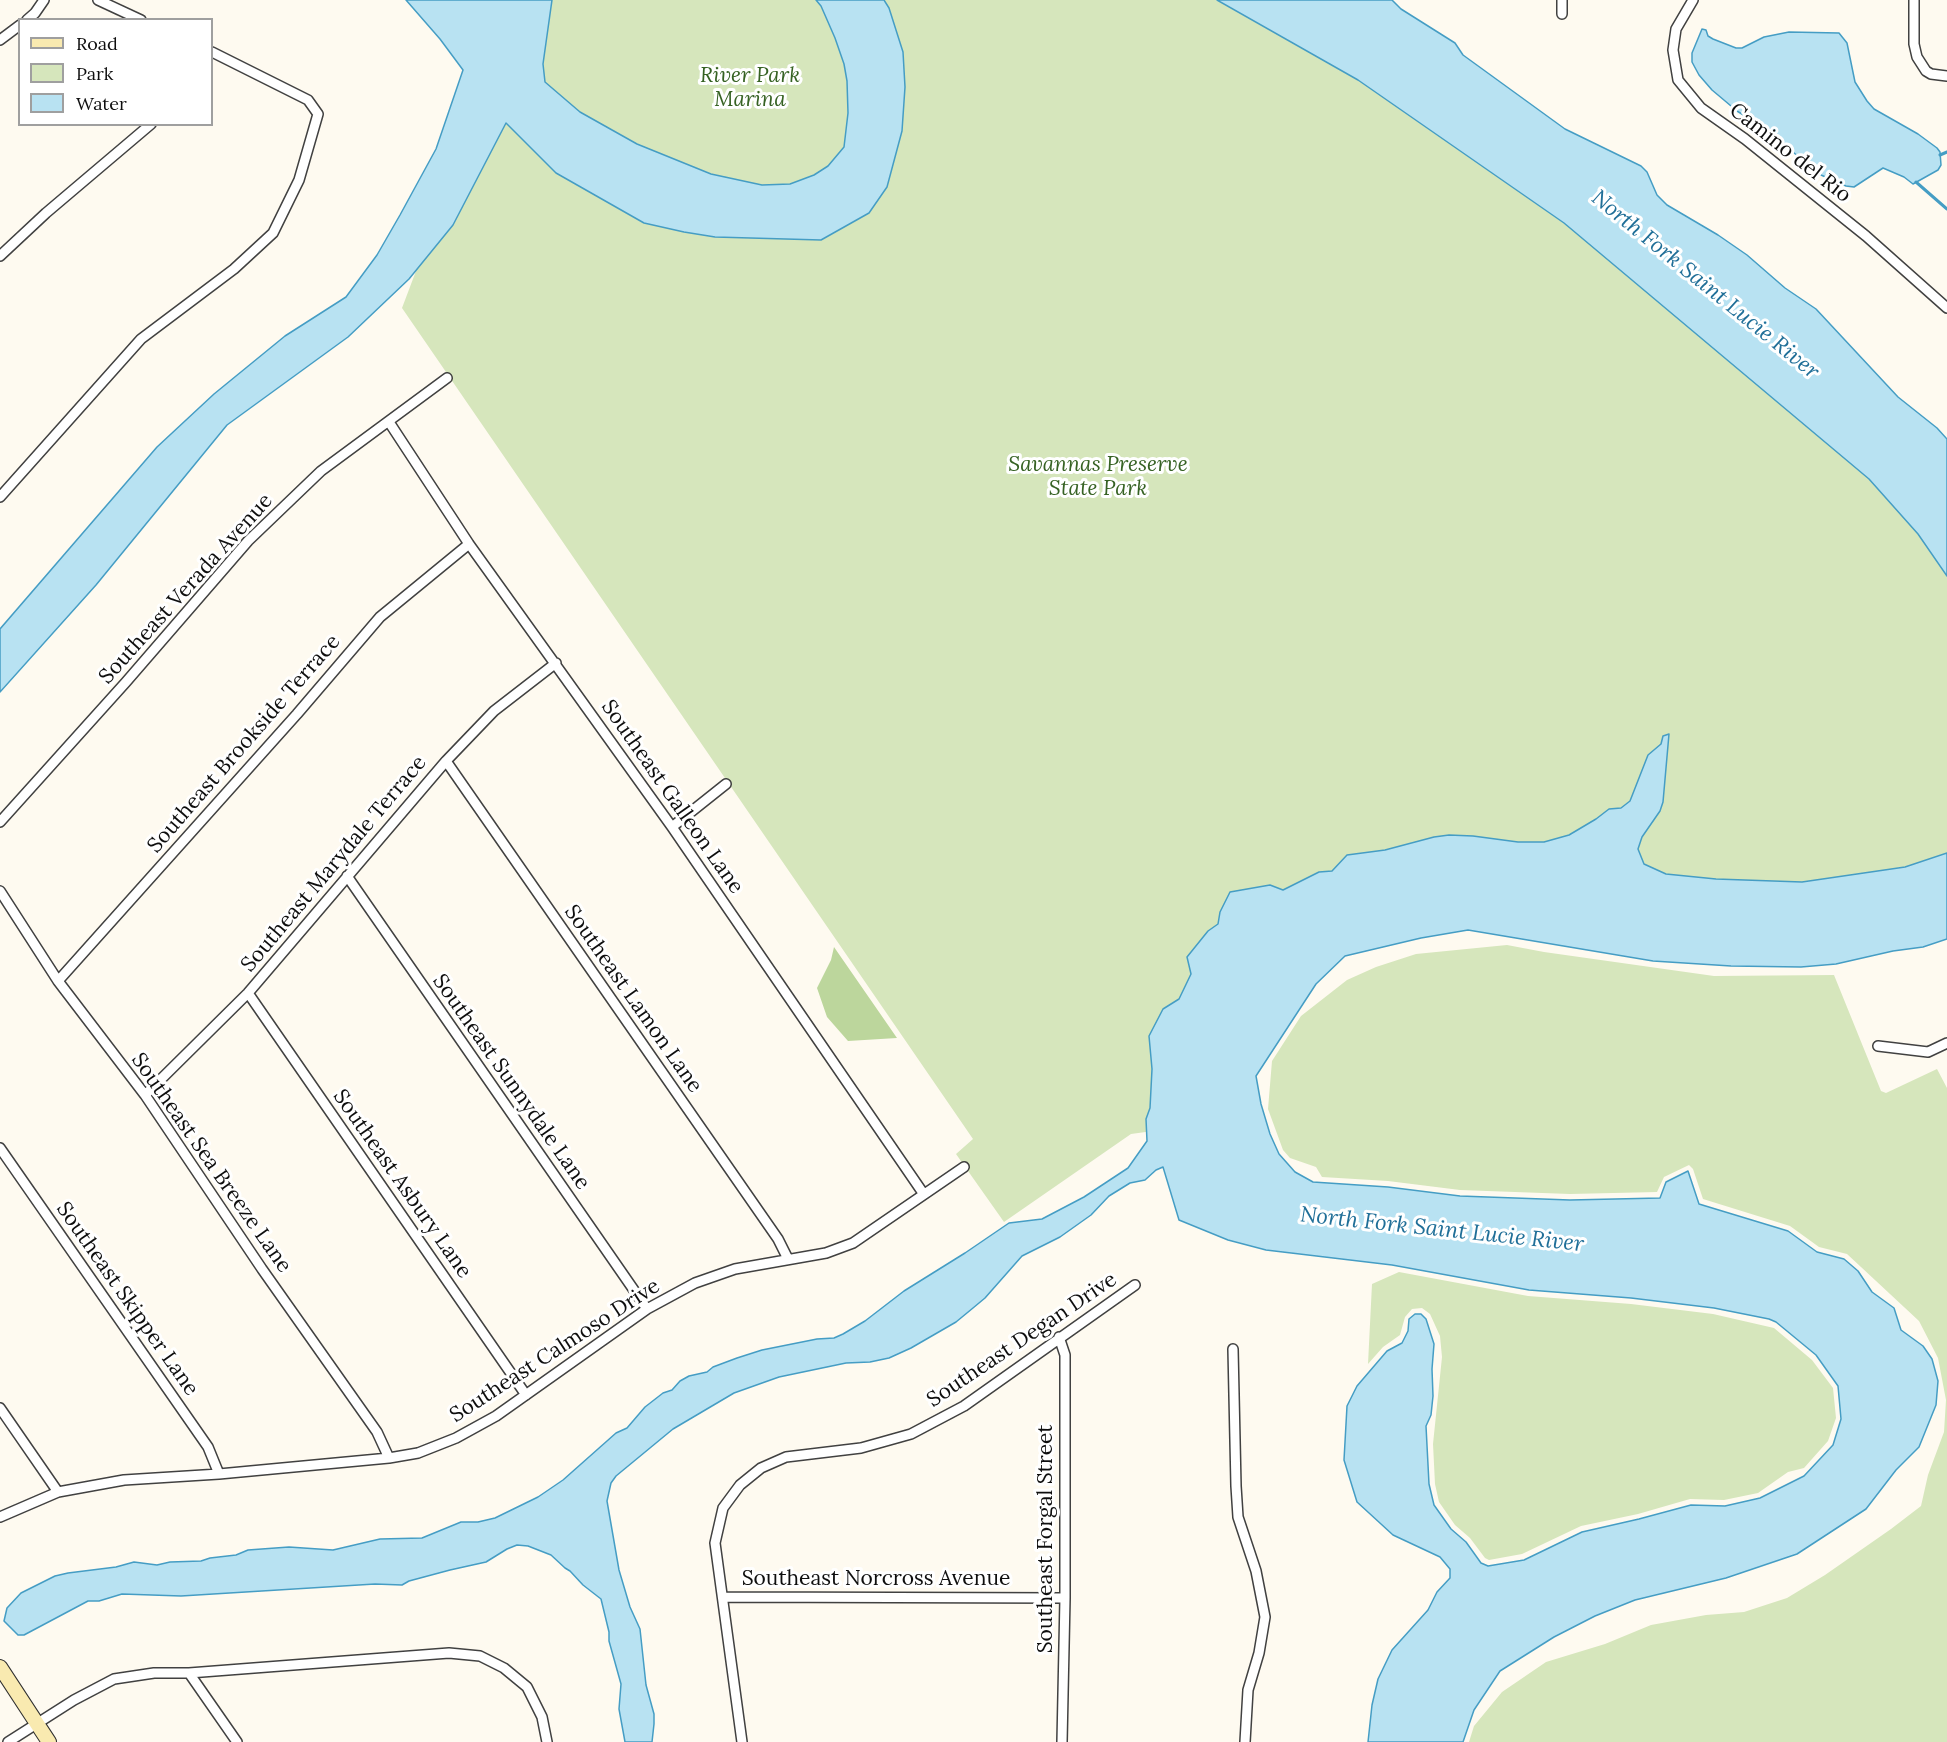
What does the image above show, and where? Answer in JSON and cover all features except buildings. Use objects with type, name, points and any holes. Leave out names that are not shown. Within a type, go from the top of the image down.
[{"type":"street","points":[[30,18],[36,13],[44,0]]},
{"type":"street","points":[[98,0],[137,18]]},
{"type":"street","points":[[1562,0],[1562,14]]},
{"type":"street","points":[[1914,0],[1914,44],[1917,57],[1926,71],[1947,76]]},
{"type":"street","name":"Camino del Rio","points":[[1690,1],[1676,29],[1673,50],[1678,80],[1701,108],[1745,139],[1866,236],[1947,308]]},
{"type":"street","points":[[0,40],[18,26]]},
{"type":"street","points":[[0,497],[141,339],[234,269],[273,233],[298,180],[318,114],[308,100],[213,52]]},
{"type":"street","points":[[0,256],[54,206],[149,126]]},
{"type":"street","name":"Southeast Verada Avenue","points":[[0,822],[126,682],[248,541],[321,471],[447,378]]},
{"type":"street","name":"Southeast Galleon Lane","points":[[389,422],[469,544],[672,827],[923,1193]]},
{"type":"street","name":"Southeast Brookside Terrace","points":[[58,981],[297,714],[380,617],[469,544]]},
{"type":"street","name":"Southeast Marydale Terrace","points":[[145,1095],[248,993],[446,761],[494,711],[556,663]]},
{"type":"street","name":"Southeast Lamon Lane","points":[[446,761],[778,1239],[788,1259]]},
{"type":"street","points":[[672,827],[726,784]]},
{"type":"street","name":"Southeast Sunnydale Lane","points":[[346,876],[647,1309]]},
{"type":"street","name":"Southeast Sea Breeze Lane","points":[[0,891],[58,981],[145,1095],[262,1269],[377,1432],[389,1458]]},
{"type":"street","name":"Southeast Asbury Lane","points":[[248,993],[526,1395]]},
{"type":"street","points":[[1878,1046],[1929,1052],[1947,1042]]},
{"type":"street","name":"Southeast Skipper Lane","points":[[0,1148],[208,1447],[219,1473]]},
{"type":"street","name":"Southeast Calmoso Drive","points":[[0,1517],[58,1492],[124,1480],[389,1458],[418,1453],[456,1438],[496,1416],[647,1309],[695,1283],[735,1269],[826,1253],[853,1243],[964,1167]]},
{"type":"street","name":"Southeast Degan Drive","points":[[742,1742],[715,1543],[723,1508],[740,1485],[761,1468],[786,1457],[861,1448],[911,1434],[964,1406],[1135,1285]]},
{"type":"street","name":"Southeast Forgal Street","points":[[1059,1337],[1065,1355],[1065,1598],[1062,1742]]},
{"type":"street","points":[[1233,1349],[1238,1517],[1256,1571],[1265,1617],[1259,1653],[1248,1690],[1245,1742]]},
{"type":"street","points":[[0,1408],[58,1492]]},
{"type":"street","name":"Southeast Norcross Avenue","points":[[723,1597],[1065,1598]]},
{"type":"street","points":[[8,1742],[36,1723],[114,1679],[154,1673],[189,1673],[449,1653],[480,1656],[504,1668],[527,1688],[542,1718],[547,1742]]},
{"type":"street","points":[[0,1667],[49,1742]]},
{"type":"street","points":[[189,1673],[237,1742]]},
{"type":"green space","name":"Savannas Preserve State Park","points":[[461,0],[1299,0],[1947,492],[1947,885],[1296,912],[1182,1127],[1131,1134],[1004,1222],[956,1154],[973,1139],[402,308],[447,189],[505,48]]},
{"type":"green space","points":[[1507,945],[1714,976],[1834,975],[1881,1091],[1886,1093],[1937,1069],[1947,1088],[1947,1742],[1469,1742],[1474,1726],[1502,1692],[1546,1662],[1605,1644],[1651,1625],[1706,1615],[1744,1612],[1787,1598],[1825,1575],[1891,1529],[1921,1506],[1928,1475],[1944,1432],[1946,1400],[1938,1358],[1919,1321],[1847,1254],[1819,1247],[1790,1226],[1703,1199],[1693,1169],[1689,1165],[1664,1177],[1657,1192],[1570,1194],[1460,1190],[1388,1181],[1322,1177],[1316,1167],[1290,1158],[1283,1150],[1268,1109],[1272,1061],[1301,1016],[1347,980],[1376,967],[1416,954]]},
{"type":"green space","points":[[834,947],[897,1038],[848,1041],[827,1017],[817,988],[831,960]]},
{"type":"green space","points":[[1399,1272],[1528,1296],[1631,1304],[1713,1314],[1774,1328],[1812,1360],[1833,1388],[1836,1418],[1828,1441],[1804,1468],[1788,1472],[1758,1493],[1724,1500],[1690,1499],[1638,1514],[1581,1526],[1522,1554],[1489,1560],[1455,1525],[1439,1502],[1435,1484],[1433,1444],[1442,1357],[1440,1336],[1430,1314],[1422,1308],[1412,1309],[1405,1317],[1400,1335],[1383,1347],[1368,1364],[1372,1284]]},
{"type":"water","points":[[406,0],[552,0],[543,64],[545,82],[580,112],[637,144],[711,174],[762,185],[790,184],[814,175],[828,166],[844,147],[848,113],[844,64],[821,6],[816,0],[884,0],[889,8],[903,52],[905,87],[902,131],[887,187],[869,213],[821,240],[715,237],[684,232],[644,223],[556,173],[506,123],[453,225],[409,279],[348,337],[227,425],[96,585],[0,692],[0,629],[157,447],[214,394],[285,336],[346,297],[377,255],[436,149],[463,70]]},
{"type":"water","name":"North Fork Saint Lucie River","points":[[1217,0],[1392,0],[1401,9],[1455,43],[1463,55],[1565,129],[1641,166],[1647,172],[1657,195],[1667,205],[1747,255],[1785,288],[1816,309],[1898,397],[1937,428],[1947,439],[1947,576],[1918,534],[1869,479],[1564,223],[1358,80]]},
{"type":"water","points":[[1702,29],[1706,30],[1708,36],[1713,39],[1736,48],[1742,48],[1764,37],[1789,32],[1839,33],[1847,43],[1855,82],[1867,101],[1874,109],[1918,134],[1937,148],[1940,152],[1941,165],[1938,170],[1913,184],[1904,177],[1883,168],[1854,187],[1821,175],[1761,126],[1737,111],[1712,90],[1699,75],[1692,62],[1692,53]]},
{"type":"water","name":"North Fork Saint Lucie River","points":[[1669,734],[1663,802],[1660,811],[1642,837],[1638,849],[1644,864],[1666,874],[1716,879],[1802,882],[1905,867],[1947,853],[1947,939],[1923,947],[1893,951],[1836,964],[1801,967],[1731,966],[1653,961],[1468,930],[1421,938],[1345,956],[1316,984],[1256,1076],[1270,1134],[1279,1154],[1295,1172],[1313,1182],[1388,1187],[1460,1196],[1570,1200],[1660,1198],[1666,1182],[1688,1171],[1699,1204],[1788,1231],[1817,1252],[1844,1259],[1858,1271],[1872,1292],[1894,1308],[1901,1330],[1923,1346],[1932,1359],[1938,1381],[1936,1405],[1919,1447],[1896,1470],[1866,1509],[1797,1554],[1726,1578],[1635,1600],[1595,1616],[1554,1637],[1500,1671],[1474,1710],[1463,1742],[1368,1742],[1372,1705],[1378,1679],[1392,1650],[1428,1610],[1437,1592],[1450,1578],[1450,1569],[1440,1557],[1393,1535],[1357,1502],[1344,1460],[1347,1406],[1357,1386],[1387,1351],[1402,1343],[1408,1331],[1409,1319],[1415,1314],[1421,1314],[1426,1319],[1434,1344],[1433,1396],[1431,1415],[1426,1426],[1429,1484],[1434,1505],[1451,1529],[1466,1542],[1481,1563],[1488,1566],[1524,1560],[1582,1532],[1691,1505],[1725,1506],[1760,1498],[1804,1476],[1833,1445],[1841,1419],[1838,1386],[1816,1355],[1776,1322],[1769,1319],[1714,1308],[1631,1298],[1529,1290],[1392,1265],[1266,1250],[1228,1240],[1179,1220],[1163,1167],[1145,1180],[1130,1183],[1109,1196],[1091,1215],[1060,1237],[1022,1256],[985,1298],[973,1308],[956,1322],[911,1348],[889,1358],[846,1363],[779,1377],[734,1393],[673,1429],[616,1476],[611,1483],[607,1501],[619,1570],[630,1607],[640,1629],[646,1685],[654,1714],[652,1742],[625,1742],[619,1709],[621,1684],[609,1641],[601,1599],[551,1555],[528,1546],[517,1545],[486,1562],[409,1581],[402,1585],[375,1584],[181,1596],[122,1594],[99,1601],[88,1601],[24,1635],[18,1635],[4,1621],[7,1608],[21,1593],[55,1576],[134,1562],[157,1565],[170,1562],[201,1561],[236,1555],[248,1550],[289,1547],[333,1550],[380,1539],[422,1538],[461,1522],[478,1522],[495,1518],[538,1497],[563,1480],[616,1433],[627,1428],[645,1407],[663,1393],[672,1390],[680,1381],[762,1350],[817,1339],[834,1338],[843,1334],[865,1321],[904,1291],[1009,1223],[1042,1219],[1084,1197],[1128,1168],[1147,1141],[1146,1119],[1150,1108],[1152,1069],[1149,1036],[1163,1009],[1179,999],[1191,974],[1187,957],[1208,931],[1218,924],[1220,912],[1230,892],[1270,885],[1283,890],[1319,872],[1332,871],[1347,855],[1385,850],[1434,837],[1473,836],[1518,842],[1544,842],[1569,835],[1609,809],[1621,808],[1630,801],[1648,755],[1661,744],[1663,736]]},
{"type":"waterway","points":[[1940,155],[1947,152]]},
{"type":"waterway","points":[[1916,182],[1947,209]]},
{"type":"park label","name":"River Park Marina","points":[[750,88]]}]
